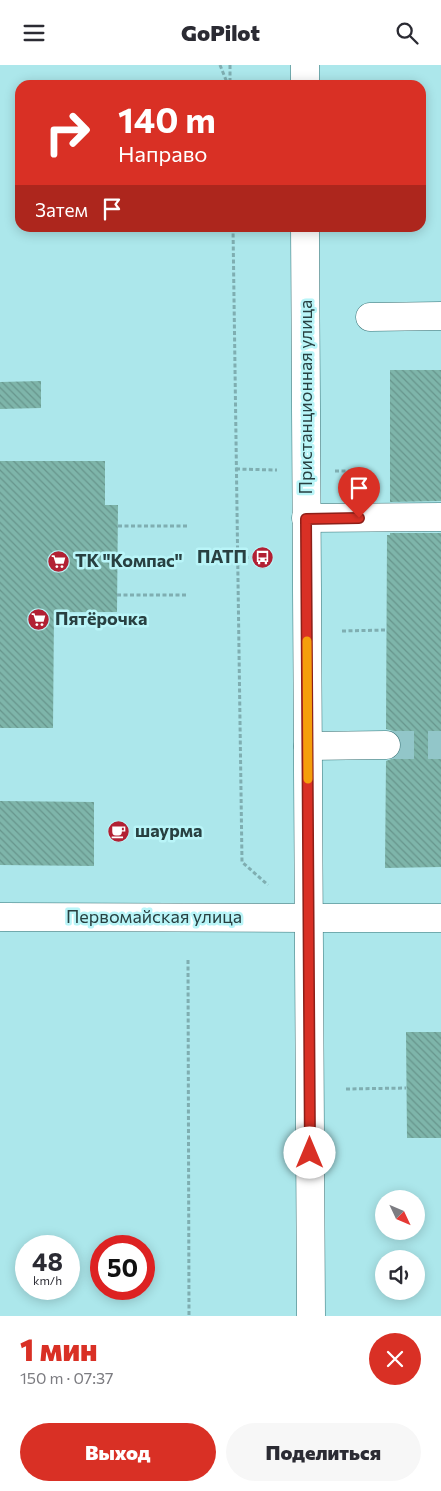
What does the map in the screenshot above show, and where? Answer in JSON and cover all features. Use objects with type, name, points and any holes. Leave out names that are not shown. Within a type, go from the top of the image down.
[{"type":"main road","points":[[305,65],[305,80]]},
{"type":"main road","name":"Пристанционная улица","points":[[305,232],[311,1316]]},
{"type":"main road","points":[[370,317],[441,316]]},
{"type":"main road","points":[[306,519],[441,517]]},
{"type":"main road","points":[[308,745],[386,745]]},
{"type":"main road","name":"Первомайская улица","points":[[0,917],[441,918]]},
{"type":"path","points":[[220,65],[227,80]]},
{"type":"path","points":[[229,80],[230,65]]},
{"type":"path","points":[[232,232],[242,862],[268,885]]},
{"type":"path","points":[[118,526],[188,526]]},
{"type":"path","points":[[238,558],[263,557]]},
{"type":"path","points":[[117,595],[188,595]]},
{"type":"path","points":[[342,631],[386,630]]},
{"type":"path","points":[[188,960],[189,1316]]},
{"type":"path","points":[[346,1089],[406,1088]]},
{"type":"building","points":[[390,370],[441,370],[441,501],[390,502]]},
{"type":"building","points":[[41,381],[41,408],[0,409],[0,382]]},
{"type":"building","name":"ТК \"Компас\"","points":[[0,461],[105,461],[105,505],[118,505],[117,612],[54,612],[53,728],[0,728]]},
{"type":"building","points":[[390,533],[441,533],[441,867],[385,868],[386,761],[394,758],[400,752],[402,745],[399,737],[393,731],[386,729],[387,535],[390,535]]},
{"type":"building","points":[[0,801],[94,802],[94,866],[0,865]]},
{"type":"building","points":[[406,1032],[441,1032],[441,1138],[407,1138]]},
{"type":"tunnel","points":[[386,745],[441,745]]},
{"type":"slow traffic","points":[[307,641],[308,779]]},
{"type":"place","name":"ПАТП","points":[[263,557]]},
{"type":"place","name":"ТК \"Компас\"","points":[[59,561]]},
{"type":"place","name":"Пятёрочка","points":[[39,619]]},
{"type":"place","name":"шаурма","points":[[119,831]]},
{"type":"route","points":[[310,1153],[306,519],[359,518]]}]
